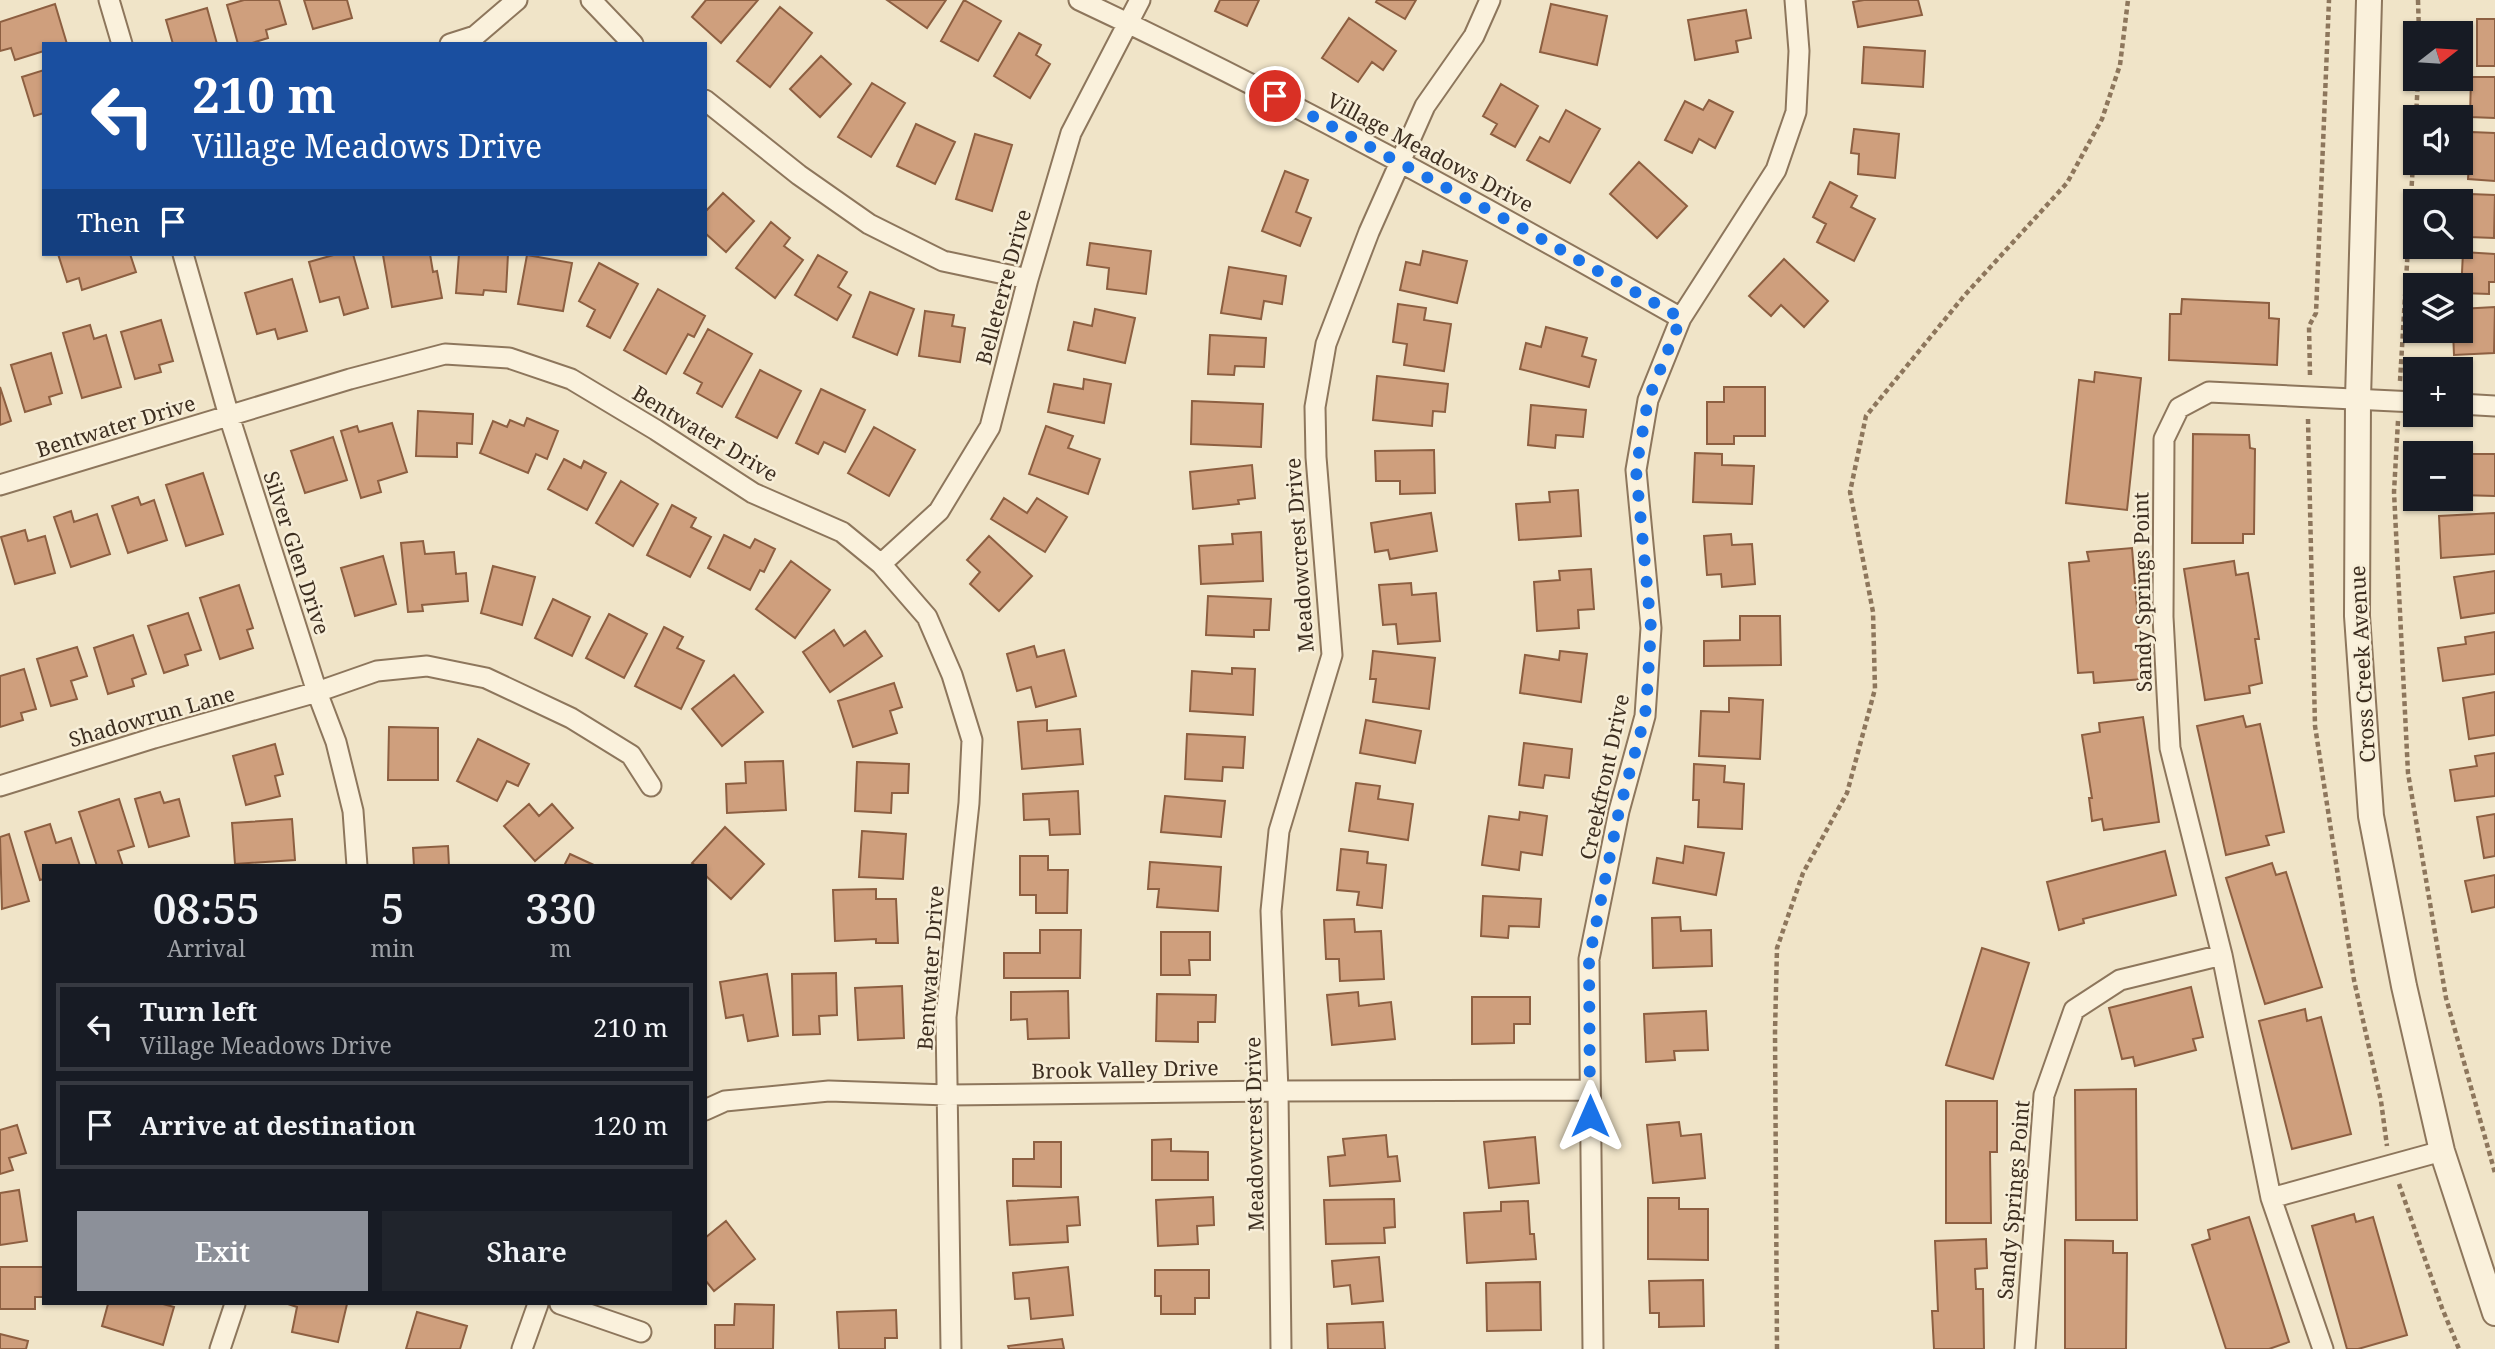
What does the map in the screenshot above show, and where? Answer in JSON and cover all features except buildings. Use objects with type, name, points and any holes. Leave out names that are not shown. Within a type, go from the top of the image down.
[{"type":"street","points":[[109,0],[121,42]]},
{"type":"street","points":[[456,42],[475,36],[517,0]]},
{"type":"street","points":[[591,0],[631,42]]},
{"type":"street","name":"Village Meadows Drive","points":[[1079,0],[1275,96],[1531,233],[1681,318]]},
{"type":"street","name":"Belleterre Drive","points":[[881,564],[939,511],[990,428],[1028,279],[1071,133],[1140,0]]},
{"type":"street","name":"Meadowcrest Drive","points":[[1281,1349],[1278,1091],[1271,911],[1279,831],[1332,655],[1316,457],[1315,407],[1326,344],[1368,232],[1425,106],[1474,36],[1490,0]]},
{"type":"street","name":"Creekfront Drive","points":[[1593,1349],[1589,959],[1619,811],[1645,716],[1651,628],[1636,470],[1648,400],[1681,318],[1776,170],[1796,112],[1798,51],[1795,0]]},
{"type":"street","name":"Cross Creek Avenue","points":[[2369,0],[2358,399],[2357,616],[2371,816],[2404,986],[2442,1151],[2495,1312]]},
{"type":"street","points":[[707,102],[799,175],[869,224],[943,261],[1028,279]]},
{"type":"street","name":"Silver Glen Drive","points":[[184,256],[229,416],[317,692],[336,742],[353,811],[357,864]]},
{"type":"street","name":"Bentwater Drive","points":[[0,485],[350,379],[445,354],[509,358],[571,379],[753,493],[842,532],[881,564],[927,617],[952,675],[972,740],[969,803],[946,1017],[951,1349]]},
{"type":"street","name":"Sandy Springs Point","points":[[2323,1349],[2271,1198],[2222,955],[2170,748],[2163,617],[2164,439],[2179,408],[2209,392],[2403,402]]},
{"type":"street","points":[[2473,404],[2495,405]]},
{"type":"street","name":"Shadowrun Lane","points":[[0,786],[154,738],[317,692],[377,671],[427,666],[486,678],[571,718],[631,755],[651,786]]},
{"type":"street","name":"Sandy Springs Point","points":[[2025,1349],[2044,1095],[2074,1010],[2119,980],[2222,955]]},
{"type":"street","name":"Brook Valley Drive","points":[[707,1109],[725,1101],[829,1091],[948,1095],[1590,1090]]},
{"type":"street","points":[[2271,1198],[2442,1151]]},
{"type":"street","points":[[220,1349],[235,1305]]},
{"type":"street","points":[[522,1349],[538,1305]]},
{"type":"street","points":[[563,1305],[641,1332]]},
{"type":"path","points":[[1777,1349],[1777,948],[1803,873],[1847,793],[1875,690],[1873,612],[1850,492],[1866,416],[1964,296],[2067,183],[2102,119],[2120,65],[2128,0]]},
{"type":"path","points":[[2418,0],[2419,21]]},
{"type":"path","points":[[2408,357],[2414,175]]},
{"type":"path","points":[[2404,427],[2395,492],[2408,773],[2446,998],[2495,1172]]},
{"type":"route","points":[[1275,96],[1531,233],[1681,318],[1648,400],[1636,470],[1651,628],[1647,694],[1645,716],[1619,811],[1589,959],[1590,1116]]}]
